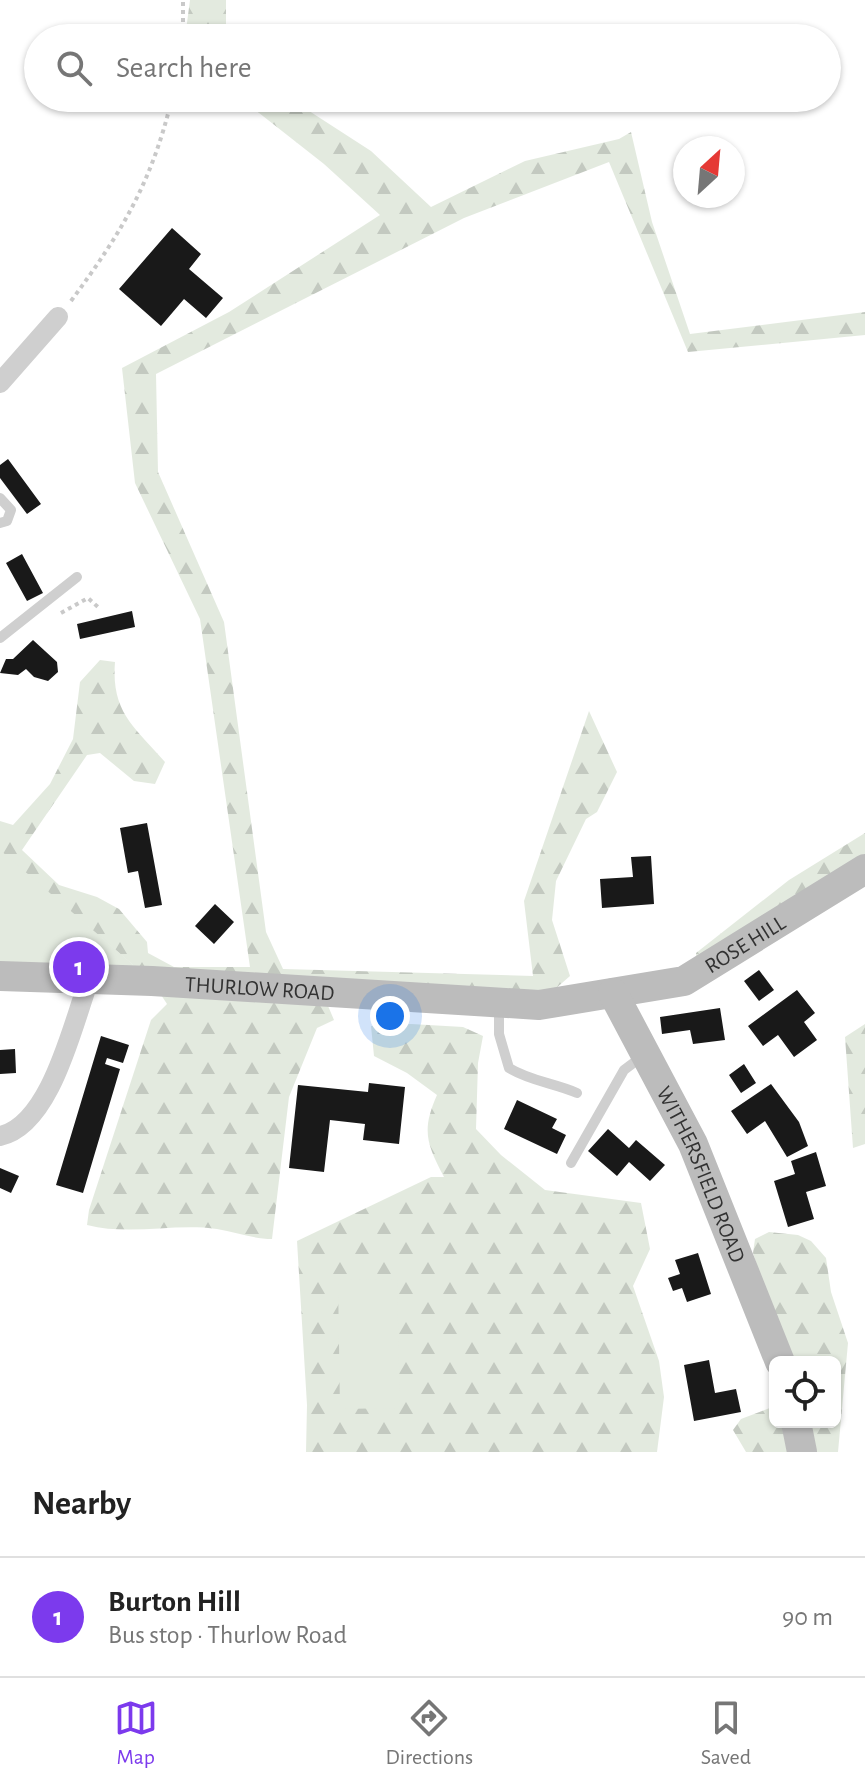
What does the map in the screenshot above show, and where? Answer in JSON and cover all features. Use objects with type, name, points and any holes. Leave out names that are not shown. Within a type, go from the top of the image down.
[{"type":"street","points":[[0,383],[58,317]]},
{"type":"street","name":"ROSE HILL","points":[[613,993],[684,981],[865,869]]},
{"type":"street","name":"THURLOW ROAD","points":[[0,976],[539,1005],[613,993]]},
{"type":"street","points":[[0,1136],[28,1121],[50,1089],[89,980]]},
{"type":"street","name":"WITHERSFIELD ROAD","points":[[613,993],[693,1144],[778,1356]]},
{"type":"street","points":[[797,1428],[802,1452]]},
{"type":"lane","points":[[0,498],[11,510],[7,521],[0,523]]},
{"type":"lane","points":[[0,638],[77,577]]},
{"type":"lane","points":[[499,1002],[499,1034],[509,1068],[526,1078],[553,1082],[577,1093]]},
{"type":"lane","points":[[571,1163],[624,1070],[646,1054]]},
{"type":"path","points":[[183,0],[183,24]]},
{"type":"path","points":[[58,317],[118,238],[160,150],[169,112]]},
{"type":"green space","points":[[190,0],[226,0],[226,24],[187,24]]},
{"type":"green space","points":[[258,112],[311,112],[371,151],[431,207],[525,161],[619,139],[631,132],[652,222],[690,334],[865,312],[865,335],[688,352],[609,162],[464,218],[156,374],[158,472],[224,622],[266,932],[283,969],[533,976],[524,901],[589,711],[617,772],[597,812],[586,819],[556,881],[552,920],[570,976],[554,990],[538,996],[320,987],[334,1020],[317,1028],[289,1097],[272,1239],[217,1229],[119,1229],[87,1225],[89,1210],[151,1020],[167,1004],[152,981],[0,852],[0,821],[13,825],[50,784],[73,739],[80,682],[100,660],[115,662],[121,707],[165,762],[155,784],[134,781],[100,753],[87,755],[22,850],[59,885],[97,897],[119,909],[147,942],[148,953],[174,967],[250,967],[200,619],[135,483],[122,368],[229,312],[380,215],[324,164]]},
{"type":"green space","points":[[865,833],[865,875],[697,977],[696,953],[789,880]]},
{"type":"green space","points":[[0,850],[152,981],[0,976]]},
{"type":"green space","points":[[411,1024],[463,1027],[483,1036],[478,1063],[476,1129],[501,1155],[545,1190],[641,1203],[650,1249],[633,1286],[659,1361],[664,1397],[657,1452],[306,1452],[307,1405],[297,1241],[431,1177],[444,1177],[428,1137],[429,1118],[437,1095],[407,1073],[374,1056],[371,1026]]},
{"type":"green space","points":[[865,1024],[865,1144],[853,1148],[845,1037]]},
{"type":"green space","points":[[769,1232],[798,1235],[811,1241],[826,1258],[831,1292],[848,1343],[841,1419],[841,1356],[786,1356],[753,1253],[755,1239]]},
{"type":"green space","points":[[397,1279],[400,1408],[340,1409],[338,1280]]},
{"type":"green space","points":[[769,1408],[769,1428],[840,1428],[838,1452],[746,1452],[733,1430],[741,1419]]},
{"type":"building","points":[[172,228],[201,254],[189,269],[223,298],[206,318],[184,299],[161,326],[119,289]]},
{"type":"building","points":[[8,459],[41,504],[27,514],[0,478],[0,465]]},
{"type":"building","points":[[22,554],[43,593],[27,601],[6,563]]},
{"type":"building","points":[[132,611],[135,627],[80,639],[77,624]]},
{"type":"building","points":[[33,640],[57,662],[58,672],[48,681],[34,677],[26,669],[18,675],[0,673],[6,659],[13,659]]},
{"type":"building","points":[[147,823],[162,905],[145,908],[138,871],[128,873],[120,828]]},
{"type":"building","points":[[651,856],[654,904],[602,908],[600,879],[633,877],[631,857]]},
{"type":"building","points":[[215,904],[234,922],[214,944],[195,926]]},
{"type":"building","points":[[759,970],[774,990],[759,1001],[744,981]]},
{"type":"building","points":[[797,990],[815,1013],[804,1022],[817,1040],[794,1057],[778,1035],[763,1046],[748,1026]]},
{"type":"building","points":[[720,1008],[725,1040],[693,1044],[690,1030],[662,1034],[660,1017]]},
{"type":"building","points":[[101,1036],[129,1045],[123,1063],[107,1058],[105,1064],[120,1069],[83,1193],[56,1185]]},
{"type":"building","points":[[15,1049],[16,1073],[0,1074],[0,1050]]},
{"type":"building","points":[[744,1064],[756,1083],[741,1093],[729,1075]]},
{"type":"building","points":[[369,1083],[405,1087],[399,1144],[363,1140],[365,1124],[330,1120],[324,1172],[289,1168],[298,1085],[368,1092]]},
{"type":"building","points":[[771,1084],[799,1122],[808,1146],[787,1157],[765,1121],[747,1134],[731,1111]]},
{"type":"building","points":[[517,1100],[557,1119],[552,1128],[566,1135],[557,1154],[504,1129]]},
{"type":"building","points":[[608,1129],[629,1148],[636,1140],[665,1165],[650,1181],[629,1162],[617,1176],[588,1151]]},
{"type":"building","points":[[816,1152],[826,1186],[806,1192],[814,1219],[788,1227],[774,1181],[795,1174],[791,1161]]},
{"type":"building","points":[[0,1168],[19,1176],[11,1193],[0,1188]]},
{"type":"building","points":[[698,1253],[711,1294],[687,1302],[682,1288],[673,1291],[668,1278],[680,1274],[675,1260]]},
{"type":"building","points":[[709,1360],[715,1393],[736,1389],[741,1412],[694,1421],[684,1365]]},
{"type":"place","name":"Burton Hill","points":[[79,967]]}]
